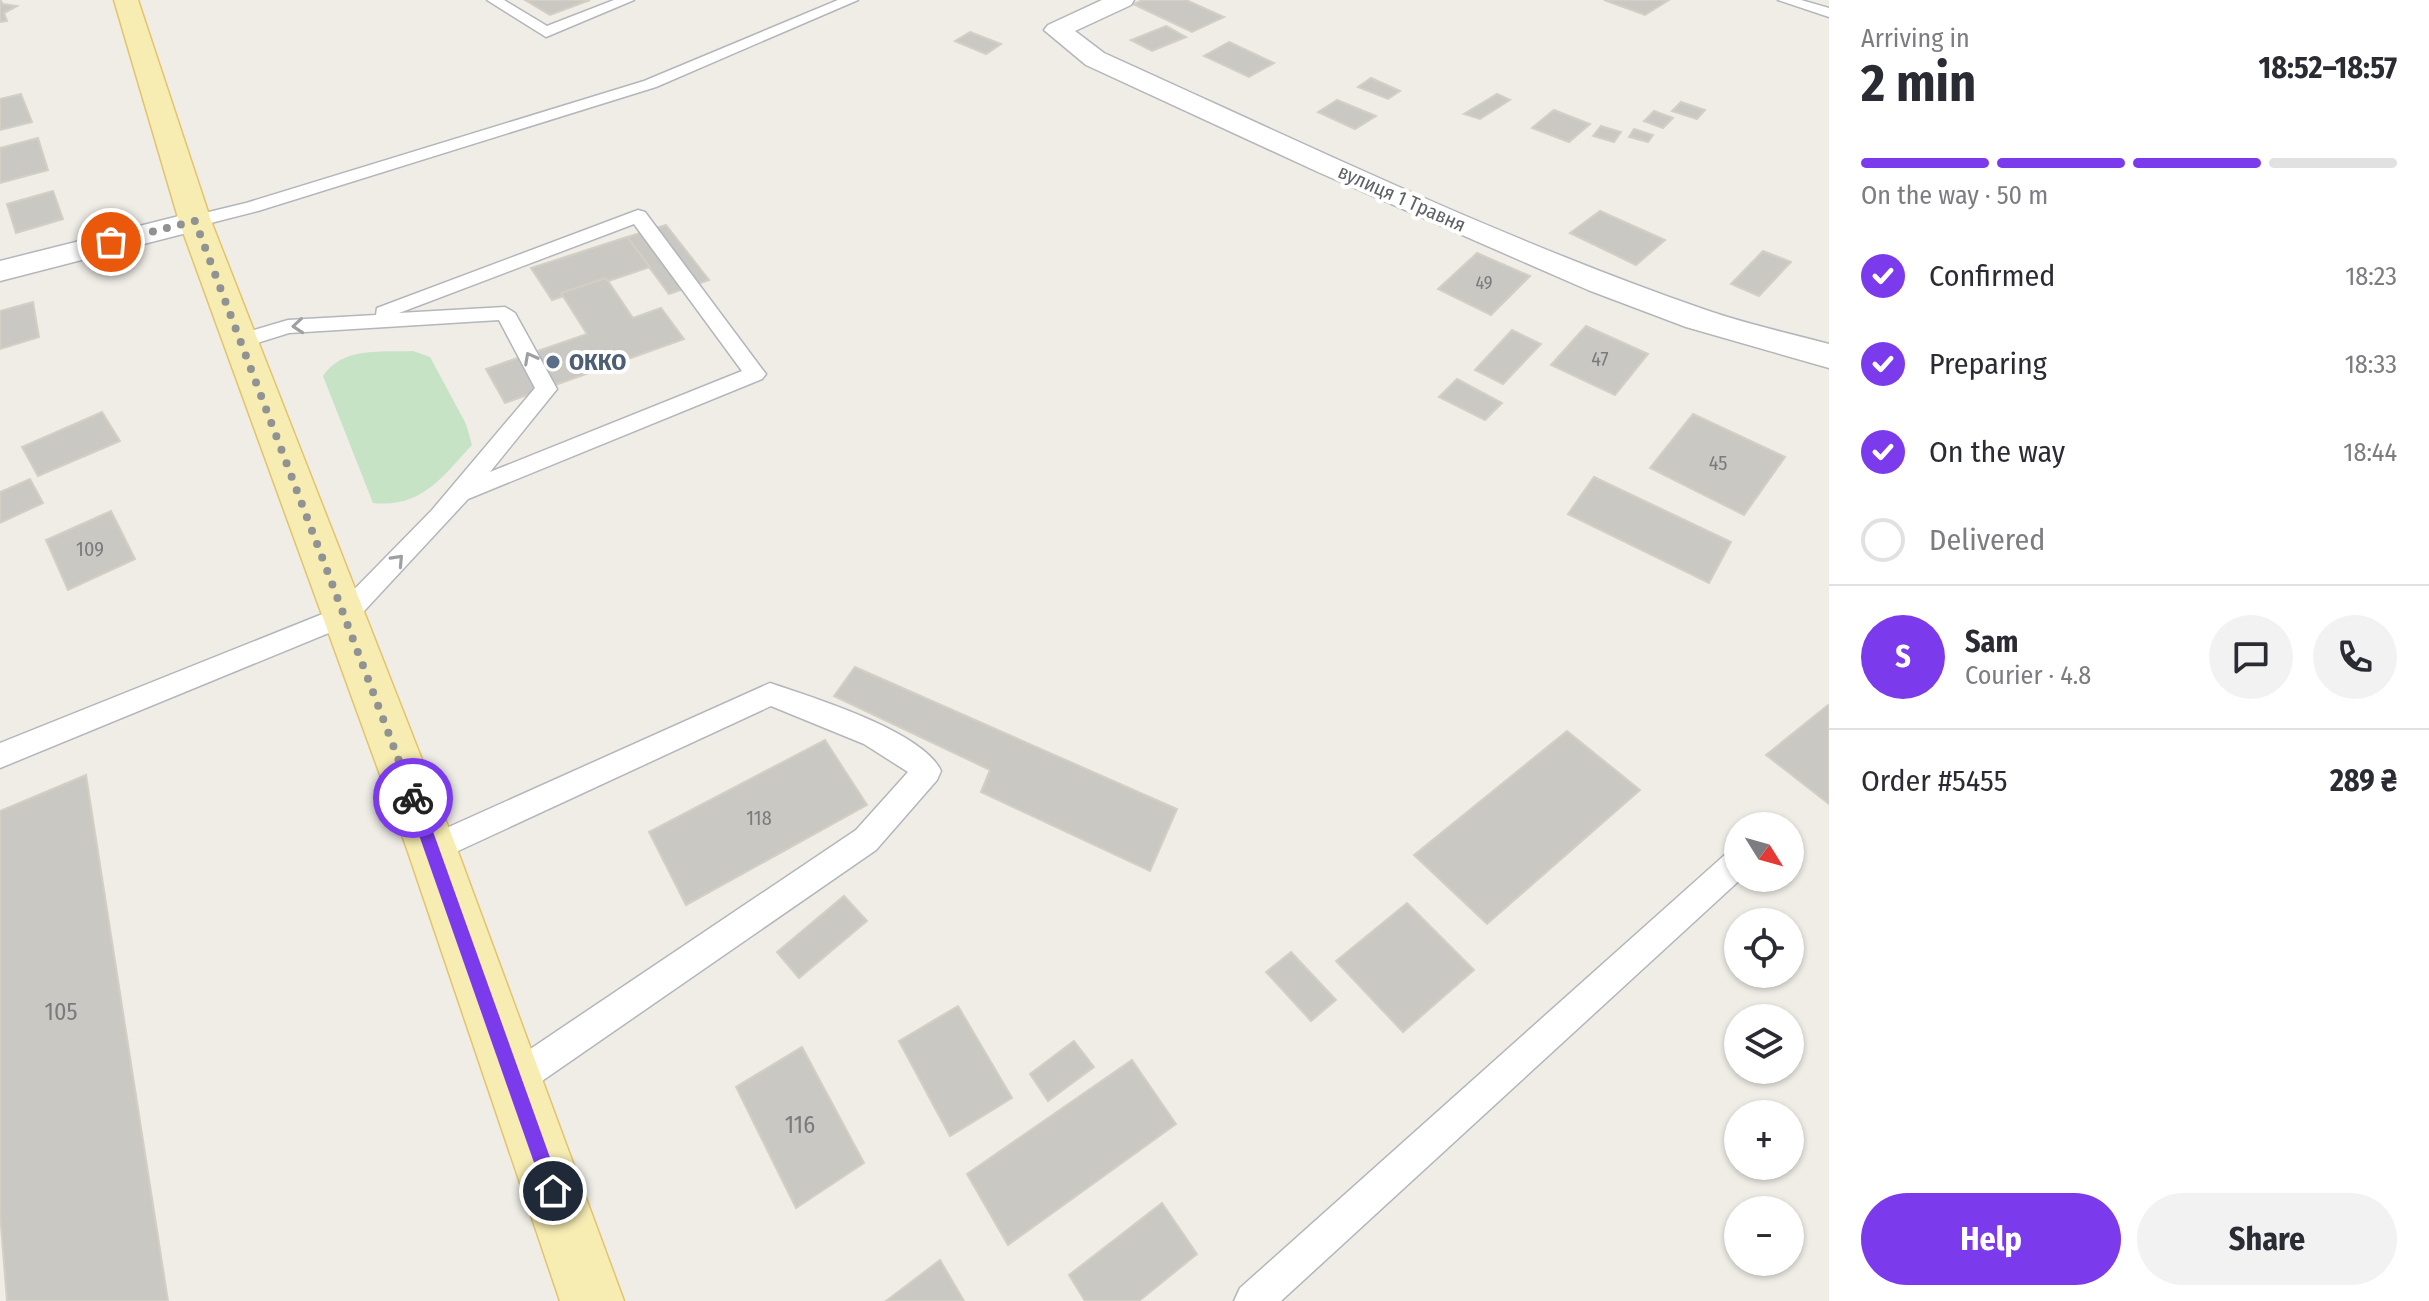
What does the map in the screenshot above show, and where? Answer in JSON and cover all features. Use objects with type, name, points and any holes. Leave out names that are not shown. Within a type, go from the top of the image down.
[{"type":"main road","points":[[126,0],[195,221],[432,849],[592,1301]]},
{"type":"street","name":"вулиця 1 Травня","points":[[1122,0],[1057,30],[1095,59],[1329,166],[1600,283],[1698,319],[1829,356]]},
{"type":"street","points":[[0,271],[195,221]]},
{"type":"lane","points":[[494,0],[546,32],[627,0]]},
{"type":"lane","points":[[195,221],[252,207],[650,84],[851,0]]},
{"type":"lane","points":[[1785,0],[1829,13]]},
{"type":"lane","points":[[358,322],[638,216],[755,374],[459,493]]},
{"type":"lane","points":[[0,756],[344,616],[459,493],[546,389],[505,313],[288,327],[241,341]]},
{"type":"lane","points":[[432,849],[770,694],[816,711],[910,754],[927,771],[866,840],[514,1080]]},
{"type":"lane","points":[[1253,1301],[1724,875]]},
{"type":"green space","points":[[413,351],[430,357],[466,424],[472,445],[430,488],[405,501],[373,503],[323,376],[331,367],[351,356]]},
{"type":"building","points":[[0,0],[3,4],[17,6],[4,13],[7,21],[0,22]]},
{"type":"building","points":[[525,0],[590,0],[550,15]]},
{"type":"building","points":[[1143,0],[1186,0],[1224,17],[1192,32],[1133,4]]},
{"type":"building","points":[[1604,0],[1669,0],[1645,15]]},
{"type":"building","points":[[1166,26],[1186,37],[1152,51],[1131,40]]},
{"type":"building","points":[[970,32],[1001,44],[986,54],[955,41]]},
{"type":"building","points":[[1229,42],[1274,63],[1249,77],[1204,56]]},
{"type":"building","points":[[1371,78],[1400,91],[1388,99],[1358,87]]},
{"type":"building","points":[[21,94],[32,122],[0,130],[0,99]]},
{"type":"building","points":[[1497,94],[1510,100],[1480,119],[1464,114]]},
{"type":"building","points":[[1337,100],[1376,116],[1355,129],[1318,112]]},
{"type":"building","points":[[1681,102],[1705,110],[1697,119],[1672,111]]},
{"type":"building","points":[[1554,110],[1590,124],[1569,142],[1532,128]]},
{"type":"building","points":[[1654,111],[1673,118],[1663,128],[1644,121]]},
{"type":"building","points":[[1601,126],[1621,132],[1614,142],[1593,136]]},
{"type":"building","points":[[1634,129],[1653,135],[1648,142],[1629,137]]},
{"type":"building","points":[[38,138],[48,170],[0,183],[0,148]]},
{"type":"building","points":[[53,191],[63,219],[16,233],[7,204]]},
{"type":"building","points":[[1600,211],[1665,240],[1636,265],[1570,233]]},
{"type":"building","points":[[666,225],[709,280],[669,294],[627,237]]},
{"type":"building","points":[[627,237],[650,267],[552,300],[531,268]]},
{"type":"building","points":[[1763,251],[1791,262],[1759,296],[1731,284]]},
{"type":"building","points":[[1477,253],[1530,276],[1491,315],[1438,289]]},
{"type":"building","points":[[606,278],[633,318],[661,308],[684,339],[505,403],[486,369],[587,334],[561,293]]},
{"type":"building","points":[[33,302],[39,337],[0,349],[0,311]]},
{"type":"building","points":[[1586,326],[1648,354],[1615,395],[1551,365]]},
{"type":"building","points":[[1512,330],[1541,344],[1503,384],[1475,370]]},
{"type":"building","points":[[1457,379],[1502,403],[1485,420],[1439,397]]},
{"type":"building","points":[[102,412],[120,441],[38,476],[22,447]]},
{"type":"building","points":[[1693,414],[1785,457],[1744,515],[1650,468]]},
{"type":"building","points":[[1594,477],[1731,542],[1709,583],[1568,514]]},
{"type":"building","points":[[30,479],[43,503],[0,523],[0,492]]},
{"type":"building","points":[[111,511],[135,559],[68,590],[46,540]]},
{"type":"building","points":[[855,667],[1177,809],[1150,871],[981,792],[990,770],[834,696]]},
{"type":"building","points":[[1829,706],[1829,804],[1766,755]]},
{"type":"building","points":[[1567,731],[1640,790],[1487,924],[1414,855]]},
{"type":"building","points":[[825,740],[867,805],[686,905],[649,832]]},
{"type":"building","points":[[86,775],[168,1301],[7,1301],[0,1213],[0,811]]},
{"type":"building","points":[[844,896],[867,921],[799,978],[777,952]]},
{"type":"building","points":[[1407,903],[1474,970],[1403,1032],[1336,961]]},
{"type":"building","points":[[1291,952],[1336,1000],[1311,1021],[1266,972]]},
{"type":"building","points":[[958,1006],[1012,1098],[950,1136],[899,1041]]},
{"type":"building","points":[[1074,1041],[1094,1067],[1048,1101],[1030,1074]]},
{"type":"building","points":[[802,1047],[864,1163],[796,1208],[736,1087]]},
{"type":"building","points":[[1132,1060],[1176,1124],[1008,1245],[967,1174]]},
{"type":"building","points":[[1162,1203],[1197,1254],[1139,1301],[1085,1301],[1069,1275]]},
{"type":"building","points":[[940,1260],[964,1301],[886,1301]]},
{"type":"way so far","points":[[111,242],[195,221],[413,798]]},
{"type":"place","name":"ОККО","points":[[553,362]]},
{"type":"route","points":[[413,798],[553,1191]]}]
